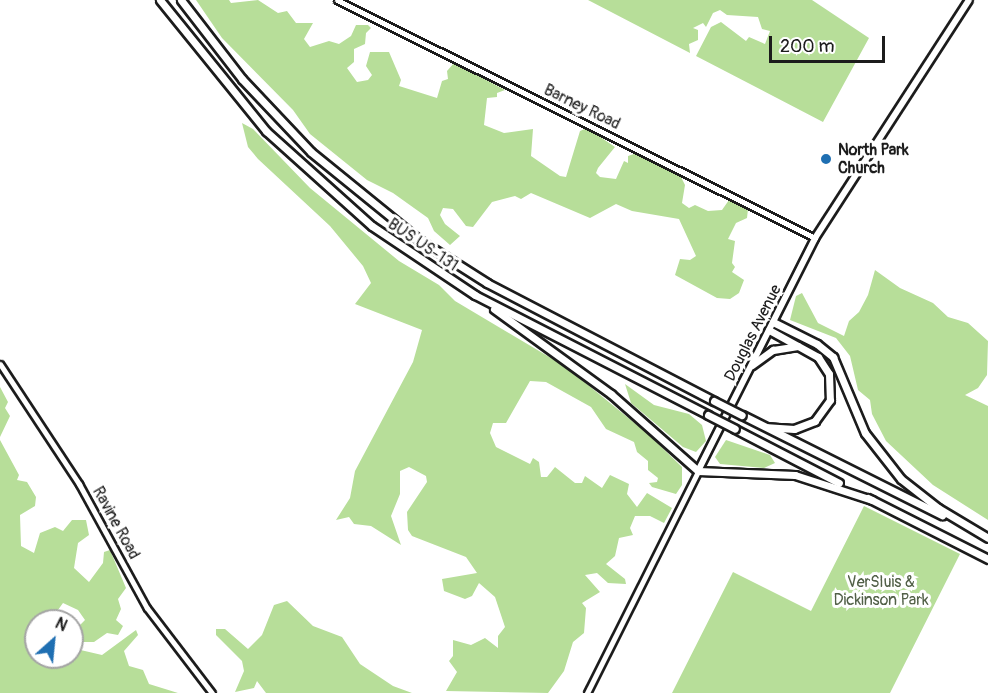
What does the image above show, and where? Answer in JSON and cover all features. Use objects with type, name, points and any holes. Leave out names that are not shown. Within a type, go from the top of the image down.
[{"type":"highway","name":"BUS US-131","points":[[160,0],[233,95],[300,165],[410,255],[475,295],[872,500]]},
{"type":"highway","name":"BUS US-131","points":[[181,0],[242,79],[311,152],[418,239],[487,283],[742,416],[988,538]]},
{"type":"highway","points":[[475,295],[591,379],[698,471],[795,475],[872,500],[988,559]]},
{"type":"highway","points":[[773,322],[817,344],[833,357],[865,433],[895,473],[938,508],[988,538]]},
{"type":"highway","points":[[764,426],[802,428],[815,421],[829,403],[831,385],[825,366],[798,346],[769,330]]},
{"type":"highway","points":[[752,365],[773,350],[798,346]]},
{"type":"main road","name":"Douglas Avenue","points":[[698,471],[815,238],[969,0]]},
{"type":"street","name":"Barney Road","points":[[337,0],[815,238]]},
{"type":"street","name":"Ravine Road","points":[[0,364],[79,484],[147,608],[212,693]]},
{"type":"street","name":"Douglas Avenue","points":[[587,693],[698,471]]},
{"type":"green space","points":[[196,0],[229,0],[231,3],[258,0],[278,13],[287,11],[296,23],[313,23],[304,39],[310,47],[329,41],[339,44],[351,36],[356,25],[368,25],[371,28],[366,33],[365,44],[354,49],[354,62],[347,68],[357,82],[368,80],[372,75],[366,66],[370,52],[389,52],[401,80],[399,86],[437,98],[442,81],[448,79],[447,71],[454,63],[505,90],[497,93],[497,97],[487,98],[484,125],[504,133],[533,129],[531,156],[560,176],[566,177],[580,131],[587,128],[615,147],[598,168],[596,173],[600,177],[616,179],[624,161],[628,163],[628,156],[637,153],[681,177],[685,185],[682,203],[689,208],[695,205],[708,211],[722,210],[729,200],[748,209],[747,218],[736,223],[728,239],[735,241],[732,263],[735,267],[732,272],[744,280],[739,293],[730,299],[717,298],[675,275],[680,259],[690,260],[696,256],[679,219],[632,211],[616,204],[590,218],[531,193],[521,199],[515,196],[492,202],[473,227],[466,226],[453,209],[443,208],[440,215],[445,224],[460,236],[450,245],[434,231],[428,218],[393,193],[367,180],[310,134],[293,110],[222,38]]},
{"type":"green space","points":[[588,0],[812,0],[869,38],[823,122],[696,56],[711,27],[721,22],[746,41],[749,37],[765,44],[770,31],[762,29],[758,17],[727,15],[720,10],[713,13],[706,27],[703,23],[693,28],[698,30],[698,40],[689,44],[690,53]]},
{"type":"green space","points":[[242,123],[253,129],[310,188],[399,261],[439,285],[455,301],[566,367],[648,434],[682,467],[682,485],[676,494],[652,487],[649,483],[657,482],[658,478],[648,470],[648,461],[637,452],[634,442],[606,429],[591,407],[546,382],[530,381],[506,423],[493,423],[490,433],[496,447],[530,464],[533,458],[539,462],[541,477],[547,477],[555,467],[575,483],[582,483],[585,476],[602,488],[610,475],[629,484],[627,494],[637,507],[647,493],[672,508],[664,523],[650,516],[635,516],[630,528],[633,535],[619,538],[615,556],[606,564],[625,579],[626,584],[608,583],[597,573],[585,575],[600,592],[582,603],[586,608],[584,633],[573,642],[564,671],[548,693],[446,691],[457,672],[449,661],[453,656],[453,640],[471,645],[485,638],[498,648],[498,636],[505,627],[495,597],[479,583],[472,596],[465,599],[444,591],[442,579],[477,573],[466,557],[412,536],[408,530],[407,512],[427,482],[426,476],[409,467],[400,471],[400,494],[391,516],[401,545],[371,526],[354,524],[349,517],[336,520],[350,498],[355,471],[413,362],[422,330],[355,304],[371,283],[363,266],[330,226],[258,159],[248,147]]},
{"type":"green space","points":[[875,270],[900,288],[933,303],[948,317],[968,323],[988,341],[987,375],[978,388],[965,395],[988,406],[988,520],[933,485],[886,441],[872,414],[870,400],[858,390],[850,356],[836,338],[790,320],[796,296],[802,293],[818,323],[844,336],[849,321],[859,312],[868,295]]},
{"type":"green space","points":[[625,384],[654,405],[689,414],[702,425],[706,441],[696,452],[683,447],[631,403]]},
{"type":"green space","points":[[0,387],[8,402],[5,408],[10,416],[0,437]]},
{"type":"green space","points":[[0,440],[19,475],[17,480],[27,482],[36,497],[35,506],[20,515],[21,546],[34,553],[40,533],[55,527],[63,531],[72,520],[86,520],[89,535],[78,543],[74,568],[89,582],[103,563],[104,552],[110,550],[126,588],[118,599],[121,609],[116,620],[123,626],[118,635],[107,633],[94,642],[84,642],[84,609],[76,609],[63,603],[59,609],[24,609],[24,669],[84,669],[84,651],[102,655],[136,630],[138,635],[124,651],[129,666],[143,670],[149,684],[178,693],[0,693]]},
{"type":"green space","points":[[726,440],[770,455],[775,463],[764,468],[720,464],[715,457]]},
{"type":"green space","name":"VerSluis & Dickinson Park","points":[[864,506],[960,554],[890,693],[672,693],[733,572],[811,611]]},
{"type":"green space","points":[[287,601],[313,626],[342,637],[360,664],[393,686],[412,693],[266,693],[257,681],[254,688],[235,692],[244,671],[242,661],[216,635],[216,629],[225,629],[248,649],[262,635],[274,605]]},
{"type":"place","name":"North Park Church","points":[[826,159]]}]
